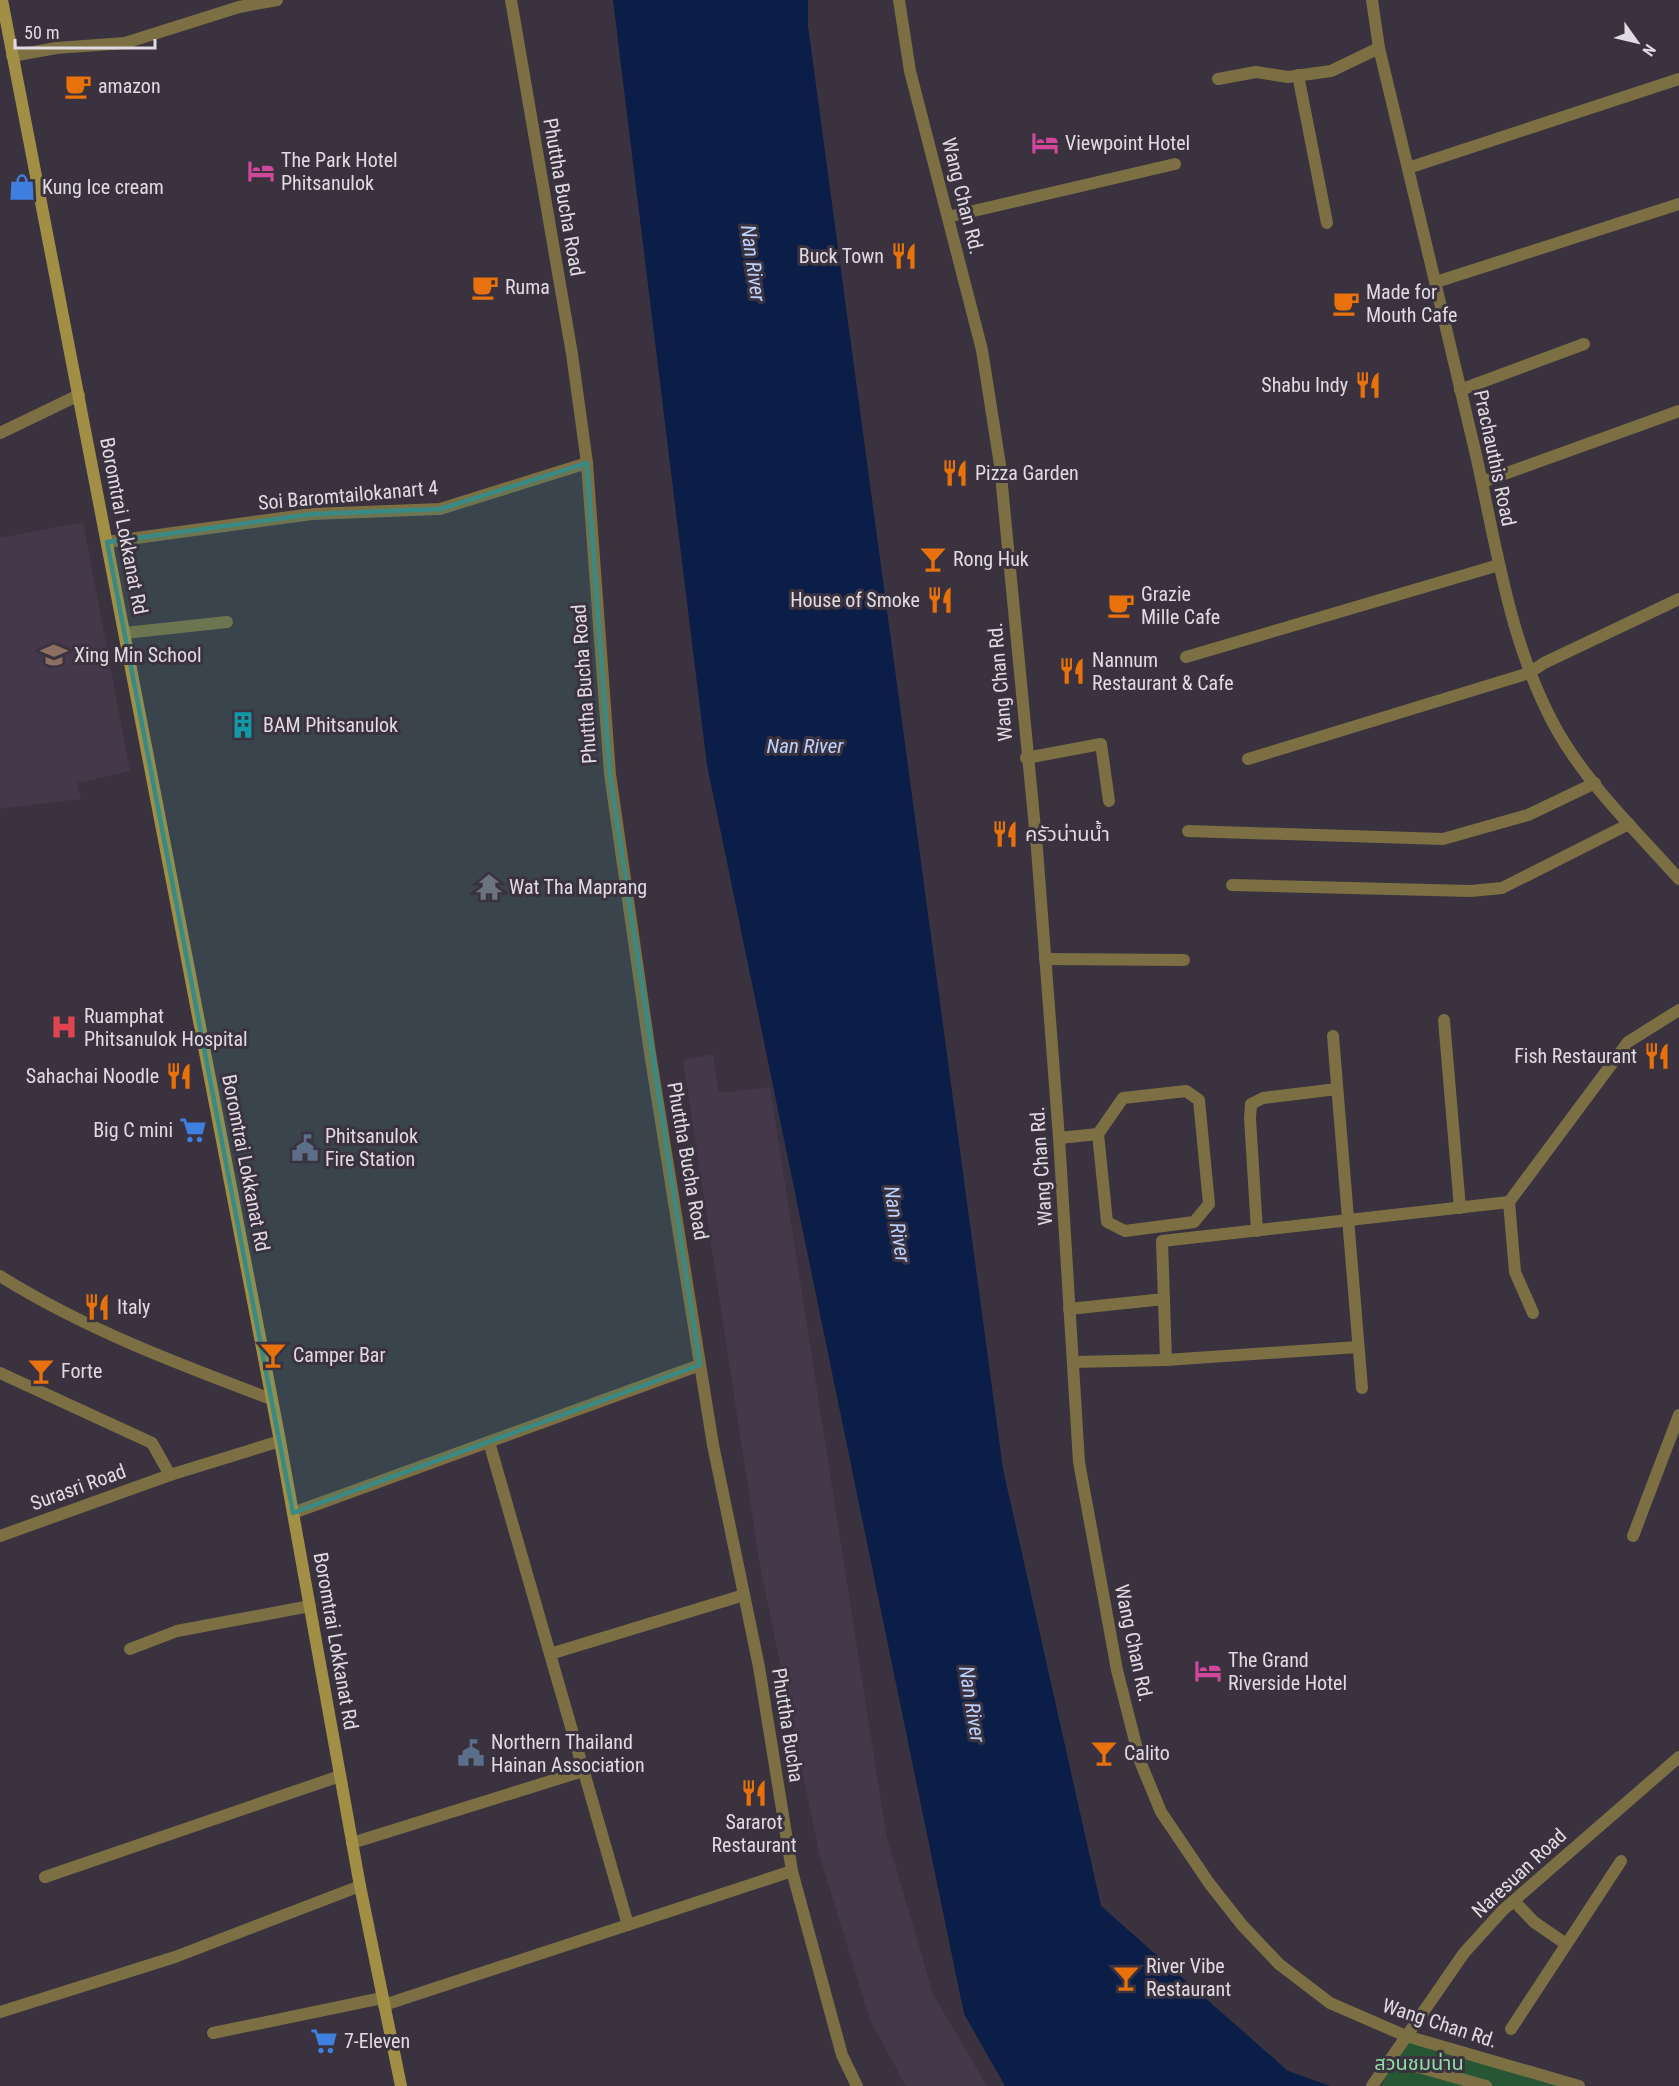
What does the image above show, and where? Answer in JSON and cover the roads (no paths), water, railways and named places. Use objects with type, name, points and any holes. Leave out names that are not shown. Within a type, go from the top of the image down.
[{"type":"main road","name":"Boromtrai Lokkanat Rd","points":[[2,0],[280,1441],[360,1886],[401,2086]]},
{"type":"street","points":[[12,56],[56,48],[132,42],[239,7],[277,0]]},
{"type":"street","name":"Phuttha Bucha Road","points":[[511,0],[572,354],[587,463],[610,774],[650,1053],[700,1365]]},
{"type":"street","name":"Wang Chan Rd.","points":[[899,0],[910,70],[981,350],[1000,465],[1045,959],[1080,1462],[1117,1670],[1140,1761],[1161,1812],[1242,1925],[1279,1964],[1330,2003],[1406,2036],[1579,2086]]},
{"type":"street","name":"Prachauthis Road","points":[[1372,0],[1379,48],[1436,282],[1482,482],[1498,565],[1529,674],[1559,734],[1595,783],[1679,879]]},
{"type":"street","points":[[1218,79],[1256,72],[1288,77],[1331,71],[1379,48]]},
{"type":"street","points":[[1298,75],[1326,223]]},
{"type":"street","points":[[1408,168],[1679,79]]},
{"type":"street","points":[[948,217],[1175,164]]},
{"type":"street","points":[[1436,282],[1679,204]]},
{"type":"street","points":[[1460,390],[1584,344]]},
{"type":"street","points":[[0,432],[79,395]]},
{"type":"street","points":[[1482,482],[1679,411]]},
{"type":"street","name":"Soi Baromtailokanart 4","points":[[107,542],[312,514],[440,509],[587,463]]},
{"type":"street","points":[[1186,657],[1498,565]]},
{"type":"street","points":[[1248,759],[1529,674],[1544,663],[1679,599]]},
{"type":"street","points":[[125,633],[228,622]]},
{"type":"street","points":[[1026,758],[1101,744],[1109,801]]},
{"type":"street","points":[[1188,831],[1443,840],[1528,815],[1595,783]]},
{"type":"street","points":[[1232,885],[1471,891],[1502,888],[1629,824]]},
{"type":"street","points":[[1045,959],[1184,960]]},
{"type":"street","points":[[1533,1313],[1515,1272],[1509,1202],[1628,1042],[1679,1010]]},
{"type":"street","points":[[1444,1020],[1460,1208]]},
{"type":"street","points":[[1333,1036],[1362,1388]]},
{"type":"street","points":[[1257,1231],[1251,1104],[1263,1098],[1337,1089]]},
{"type":"street","points":[[1059,1138],[1098,1134],[1123,1098],[1186,1092],[1198,1100],[1209,1204],[1194,1222],[1125,1231],[1107,1222],[1098,1134]]},
{"type":"street","points":[[1166,1360],[1162,1241],[1509,1202]]},
{"type":"street","points":[[0,1276],[33,1297],[162,1358],[271,1399]]},
{"type":"street","points":[[1069,1309],[1164,1299]]},
{"type":"street","points":[[1072,1362],[1166,1360],[1358,1347]]},
{"type":"street","points":[[293,1513],[700,1365]]},
{"type":"street","name":"Phuttha Bucha","points":[[700,1365],[713,1445],[759,1666],[792,1871],[842,2055],[857,2086]]},
{"type":"street","points":[[0,1373],[153,1443],[170,1475]]},
{"type":"street","points":[[1633,1536],[1679,1415]]},
{"type":"street","name":"Surasri Road","points":[[0,1536],[170,1475],[280,1441]]},
{"type":"street","points":[[489,1442],[628,1925]]},
{"type":"street","points":[[550,1654],[744,1595]]},
{"type":"street","points":[[130,1649],[177,1631],[310,1606]]},
{"type":"street","name":"Naresuan Road","points":[[1372,2086],[1464,1953],[1514,1901],[1679,1757]]},
{"type":"street","points":[[352,1843],[583,1771]]},
{"type":"street","points":[[45,1877],[340,1776]]},
{"type":"street","points":[[1511,2029],[1621,1861]]},
{"type":"street","points":[[213,2033],[383,2002],[792,1871]]},
{"type":"street","points":[[0,2012],[175,1957],[360,1886]]},
{"type":"street","points":[[1514,1901],[1534,1922],[1566,1944]]},
{"type":"street","points":[[1415,2066],[1486,2086]]},
{"type":"water","name":"Nan River","points":[[613,0],[808,0],[808,26],[1003,1469],[1101,1906],[1288,2071],[1330,2086],[1005,2086],[964,2014],[707,765]]},
{"type":"place","name":"amazon","points":[[78,86]]},
{"type":"place","name":"Viewpoint Hotel","points":[[1045,143]]},
{"type":"place","name":"The Park Hotel Phitsanulok","points":[[261,171]]},
{"type":"place","name":"Kung Ice cream","points":[[22,187]]},
{"type":"place","name":"Buck Town","points":[[904,256]]},
{"type":"place","name":"Ruma","points":[[485,287]]},
{"type":"place","name":"Made for Mouth Cafe","points":[[1346,303]]},
{"type":"place","name":"Shabu Indy","points":[[1368,385]]},
{"type":"place","name":"Pizza Garden","points":[[955,473]]},
{"type":"place","name":"Rong Huk","points":[[933,559]]},
{"type":"place","name":"House of Smoke","points":[[940,600]]},
{"type":"place","name":"Grazie Mille Cafe","points":[[1121,605]]},
{"type":"place","name":"Xing Min School","points":[[54,655]]},
{"type":"place","name":"Nannum Restaurant & Cafe","points":[[1072,671]]},
{"type":"place","name":"BAM Phitsanulok","points":[[243,725]]},
{"type":"place","name":"ครัวน่านน้ำ","points":[[1005,834]]},
{"type":"place","name":"Wat Tha Maprang","points":[[489,887]]},
{"type":"place","name":"Ruamphat Phitsanulok Hospital","points":[[64,1027]]},
{"type":"place","name":"Fish Restaurant","points":[[1657,1056]]},
{"type":"place","name":"Sahachai Noodle","points":[[179,1076]]},
{"type":"place","name":"Big C mini","points":[[193,1130]]},
{"type":"place","name":"Phitsanulok Fire Station","points":[[305,1148]]},
{"type":"place","name":"Italy","points":[[97,1307]]},
{"type":"place","name":"Camper Bar","points":[[273,1355]]},
{"type":"place","name":"Forte","points":[[41,1371]]},
{"type":"place","name":"The Grand Riverside Hotel","points":[[1208,1671]]},
{"type":"place","name":"Northern Thailand Hainan Association","points":[[471,1753]]},
{"type":"place","name":"Calito","points":[[1104,1753]]},
{"type":"place","name":"Sararot Restaurant","points":[[754,1793]]},
{"type":"place","name":"River Vibe Restaurant","points":[[1126,1978]]},
{"type":"place","name":"7-Eleven","points":[[324,2041]]},
{"type":"park label","name":"สวนชมน่าน","points":[[1419,2063]]}]
